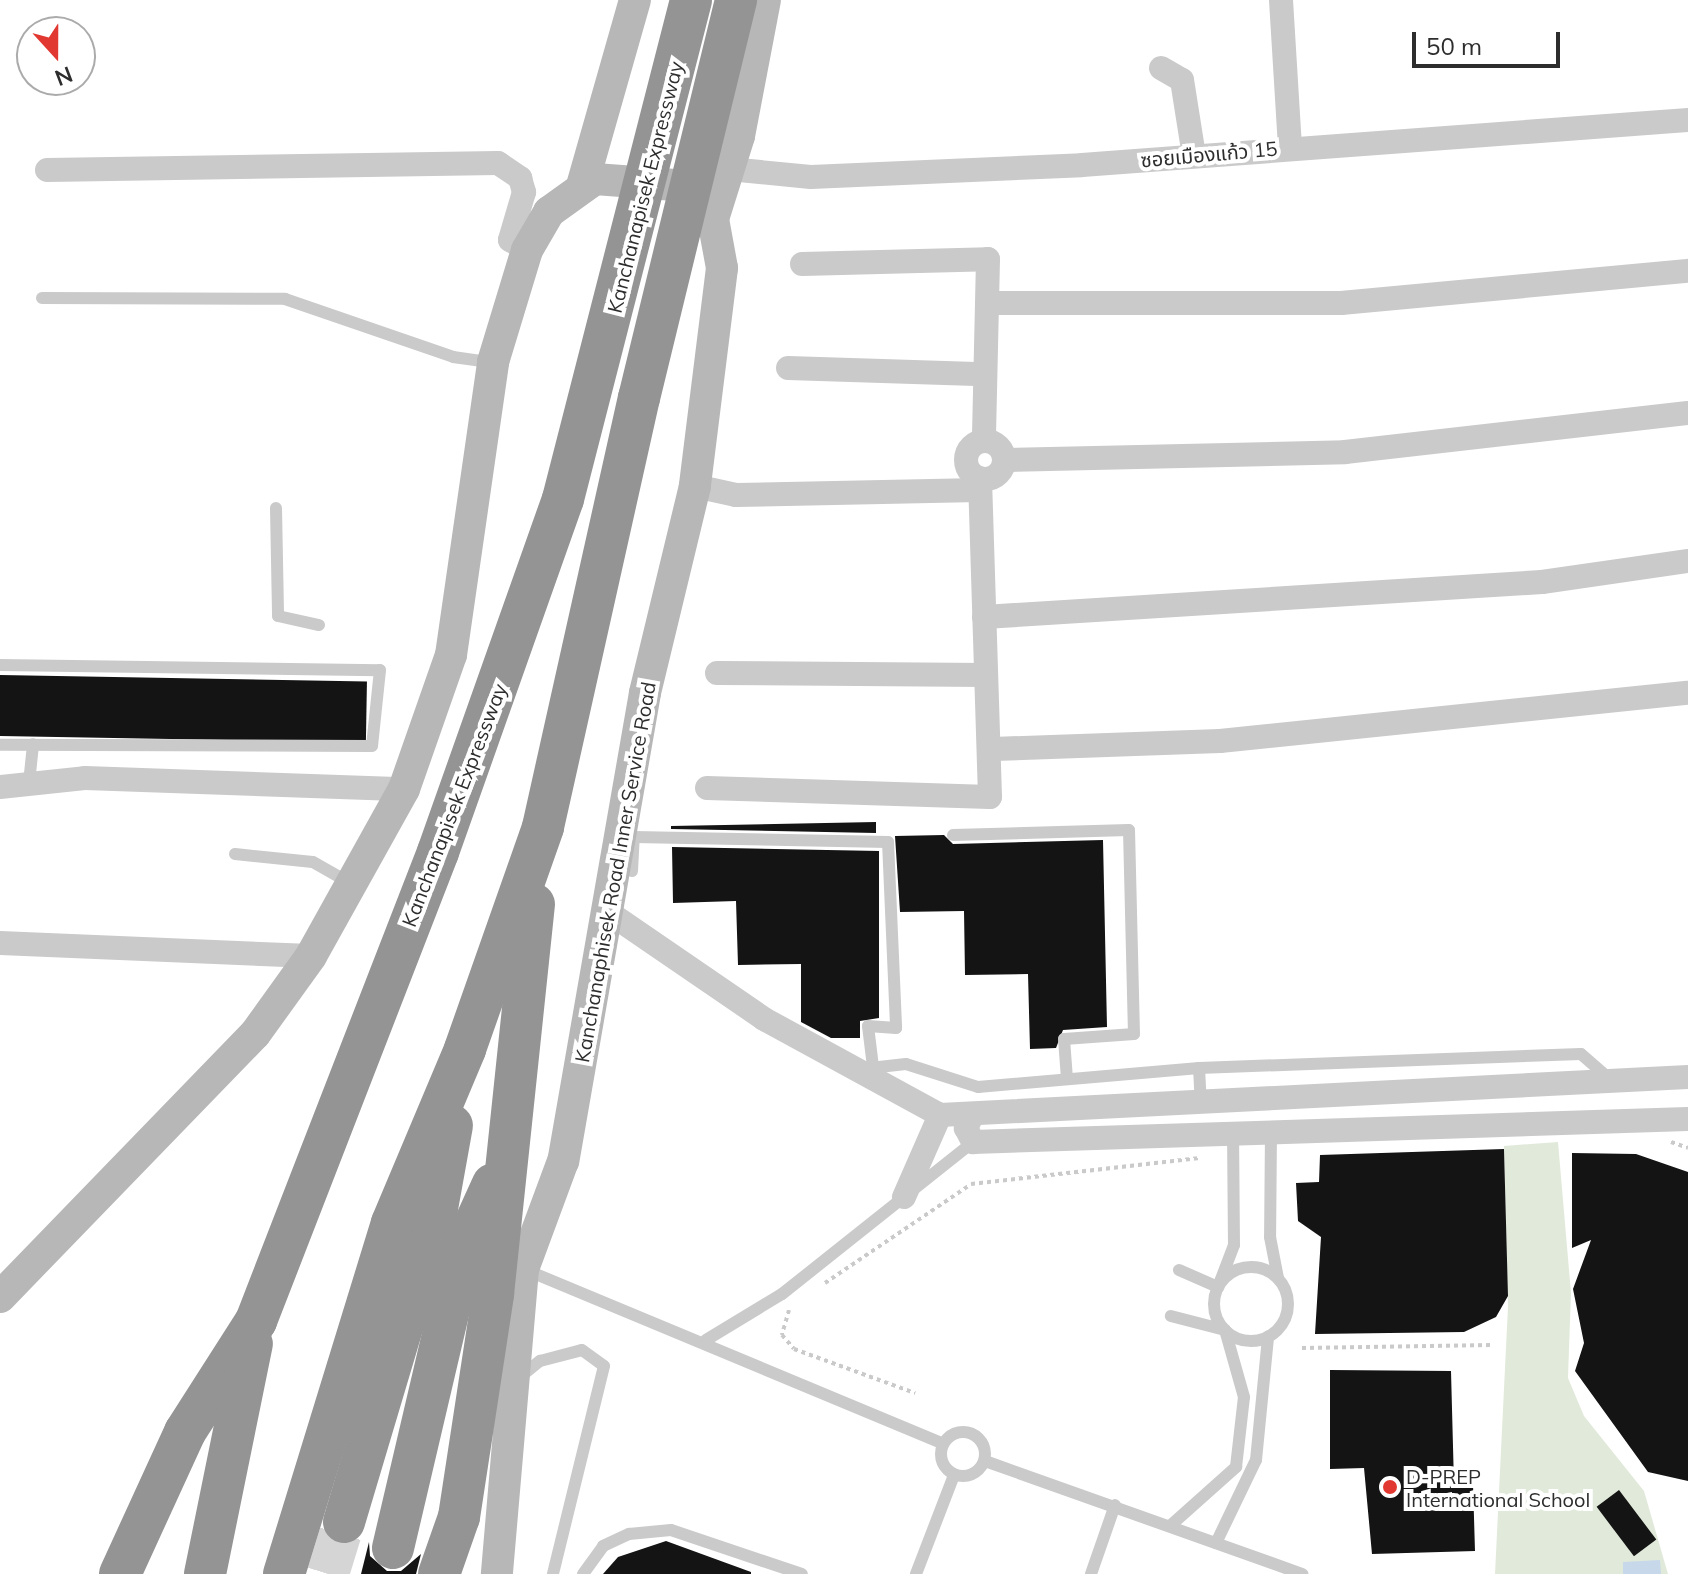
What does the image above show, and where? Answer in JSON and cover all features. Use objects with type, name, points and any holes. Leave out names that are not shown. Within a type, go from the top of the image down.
[{"type":"highway","name":"Kanchanapisek Expressway","points":[[120,1574],[185,1432],[256,1321],[438,852],[563,499],[691,0]]},
{"type":"highway","points":[[284,1574],[392,1223],[465,1049],[548,808],[736,0]]},
{"type":"highway","points":[[453,1574],[493,1294],[505,1158],[548,808]]},
{"type":"highway","points":[[344,1522],[436,1214],[465,1049]]},
{"type":"highway","points":[[393,1548],[463,1250],[505,1158]]},
{"type":"highway","points":[[205,1574],[256,1321]]},
{"type":"highway","points":[[439,1574],[459,1517]]},
{"type":"main road","points":[[582,186],[635,0]]},
{"type":"main road","points":[[0,1297],[255,1034],[311,956],[404,789],[451,655],[493,362],[527,250],[549,212],[582,186],[630,178],[675,185],[713,219],[729,169],[765,0]]},
{"type":"main road","name":"Kanchanaphisek Road Inner Service Road","points":[[497,1574],[523,1269],[563,1161],[645,693],[695,486],[722,268],[713,219]]},
{"type":"street","points":[[1281,0],[1290,148]]},
{"type":"street","points":[[1161,68],[1182,80],[1194,156]]},
{"type":"street","name":"ซอยเมืองแก้ว 15","points":[[729,169],[811,177],[1194,156],[1688,120]]},
{"type":"street","points":[[47,170],[498,163],[520,178],[524,192],[510,240],[527,250]]},
{"type":"street","points":[[707,788],[990,797],[993,749],[986,675],[979,484],[965,458],[984,440],[984,374],[991,268],[976,254],[802,264]]},
{"type":"street","points":[[989,303],[1341,303],[1688,271]]},
{"type":"street","points":[[788,368],[984,374]]},
{"type":"street","points":[[1005,460],[1345,452],[1688,413]]},
{"type":"street","points":[[695,486],[736,495],[979,484],[997,476],[1005,460],[999,445],[984,440]]},
{"type":"street","points":[[984,617],[1542,582],[1688,561]]},
{"type":"street","points":[[717,673],[986,675]]},
{"type":"street","points":[[993,749],[1220,741],[1688,693]]},
{"type":"street","points":[[0,787],[29,783],[404,789]]},
{"type":"street","points":[[608,912],[764,1019],[865,1068],[940,1115],[1688,1077]]},
{"type":"street","points":[[0,943],[311,956]]},
{"type":"street","points":[[973,1114],[966,1128],[973,1142],[1683,1121]]},
{"type":"street","points":[[904,1197],[940,1115]]},
{"type":"lane","points":[[42,298],[285,299],[453,357],[493,362]]},
{"type":"lane","points":[[276,508],[278,616],[319,625]]},
{"type":"lane","points":[[0,665],[380,670],[372,746],[0,745]]},
{"type":"lane","points":[[29,783],[33,744]]},
{"type":"lane","points":[[953,835],[1129,830],[1134,1034],[1064,1039],[1067,1079]]},
{"type":"lane","points":[[632,871],[634,837],[888,842],[896,1028],[868,1026],[865,1068],[906,1064],[978,1087],[1199,1068],[1581,1054],[1610,1079]]},
{"type":"lane","points":[[235,854],[313,862],[351,884]]},
{"type":"lane","points":[[1199,1068],[1201,1102]]},
{"type":"lane","points":[[1216,1543],[1256,1460],[1268,1337],[1288,1310],[1270,1237],[1271,1131]]},
{"type":"lane","points":[[1170,1526],[1236,1467],[1244,1397],[1225,1330],[1215,1309],[1218,1287],[1234,1245],[1233,1133]]},
{"type":"lane","points":[[706,1340],[782,1294],[973,1142]]},
{"type":"lane","points":[[1218,1287],[1246,1267],[1278,1278]]},
{"type":"lane","points":[[523,1269],[706,1340],[943,1444]]},
{"type":"lane","points":[[1179,1270],[1218,1287]]},
{"type":"lane","points":[[1171,1316],[1225,1330],[1245,1340],[1268,1337]]},
{"type":"lane","points":[[513,1382],[562,1353],[582,1350],[604,1366],[553,1574]]},
{"type":"lane","points":[[954,1434],[975,1435],[985,1461],[976,1473],[954,1475],[943,1465],[943,1444],[954,1434]]},
{"type":"lane","points":[[985,1461],[1302,1574]]},
{"type":"lane","points":[[916,1574],[954,1475]]},
{"type":"lane","points":[[1091,1574],[1115,1505]]},
{"type":"lane","points":[[583,1574],[603,1546],[629,1534],[671,1530],[802,1574]]},
{"type":"path","points":[[813,1291],[971,1184],[1215,1157]]},
{"type":"path","points":[[794,1306],[785,1313],[782,1335],[794,1349],[915,1393]]},
{"type":"path","points":[[1302,1348],[1492,1345]]},
{"type":"green space","points":[[1558,1142],[1571,1293],[1568,1378],[1584,1416],[1644,1491],[1668,1574],[1495,1574],[1508,1306],[1504,1146]]},
{"type":"water","points":[[1660,1560],[1661,1574],[1623,1574],[1623,1562]]},
{"type":"building","points":[[0,675],[367,681],[366,742],[0,736]]},
{"type":"building","points":[[876,822],[876,833],[671,829],[671,826]]},
{"type":"building","points":[[944,835],[953,844],[1103,840],[1107,1027],[1063,1030],[1056,1048],[1030,1049],[1028,974],[965,975],[964,911],[900,912],[895,836]]},
{"type":"building","points":[[672,847],[879,851],[879,1018],[860,1021],[860,1038],[831,1038],[801,1022],[801,964],[738,965],[736,901],[673,903]]},
{"type":"building","points":[[1504,1149],[1508,1296],[1496,1317],[1464,1332],[1315,1334],[1321,1237],[1298,1221],[1296,1183],[1319,1182],[1320,1155]]},
{"type":"building","points":[[1572,1153],[1636,1154],[1688,1172],[1688,1481],[1648,1472],[1575,1371],[1584,1343],[1573,1289],[1591,1240],[1572,1248]]},
{"type":"building","points":[[1330,1370],[1451,1371],[1454,1484],[1473,1484],[1475,1551],[1372,1554],[1364,1468],[1330,1469]]},
{"type":"building","points":[[1619,1490],[1656,1540],[1634,1556],[1597,1507]]},
{"type":"building","points":[[666,1541],[751,1574],[603,1574],[618,1557]]},
{"type":"building","points":[[369,1542],[370,1556],[387,1571],[401,1571],[421,1554],[416,1574],[361,1574]]},
{"type":"tunnel","points":[[328,1574],[344,1522]]},
{"type":"place","name":"D-PREP International School","points":[[1390,1487]]}]
